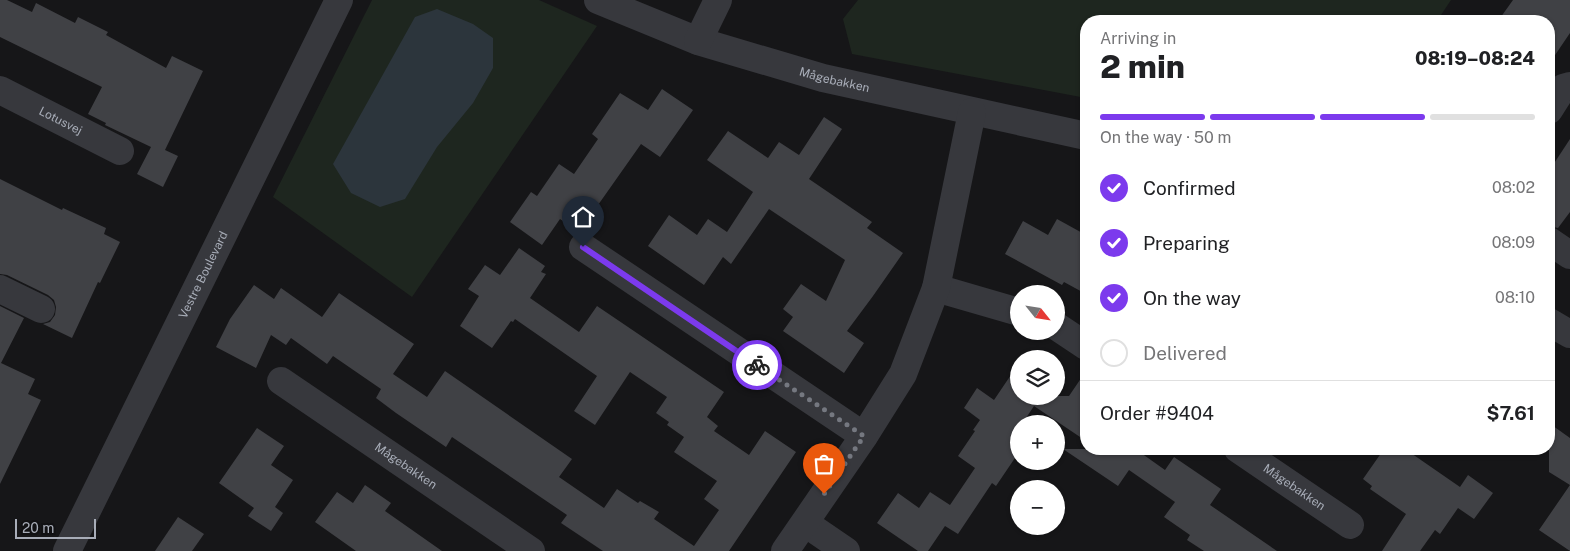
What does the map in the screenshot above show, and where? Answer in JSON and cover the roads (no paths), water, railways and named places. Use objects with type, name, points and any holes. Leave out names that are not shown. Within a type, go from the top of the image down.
[{"type":"street","name":"Vestre Boulevard","points":[[66,551],[339,0]]},
{"type":"street","name":"Mågebakken","points":[[598,0],[698,41],[823,78],[1080,135]]},
{"type":"street","points":[[698,41],[718,0]]},
{"type":"street","name":"Lotusvej","points":[[0,90],[120,150]]},
{"type":"street","points":[[785,551],[864,436],[903,374],[936,288],[972,112]]},
{"type":"street","points":[[1555,245],[1570,255]]},
{"type":"street","points":[[583,247],[864,436]]},
{"type":"street","points":[[936,288],[1010,309]]},
{"type":"street","points":[[0,289],[41,309]]},
{"type":"street","points":[[1555,325],[1570,334]]},
{"type":"street","points":[[1065,332],[1080,342]]},
{"type":"street","name":"Mågebakken","points":[[280,381],[531,551]]},
{"type":"street","name":"Mågebakken","points":[[1247,455],[1350,525]]},
{"type":"street","points":[[805,523],[846,551]]}]
